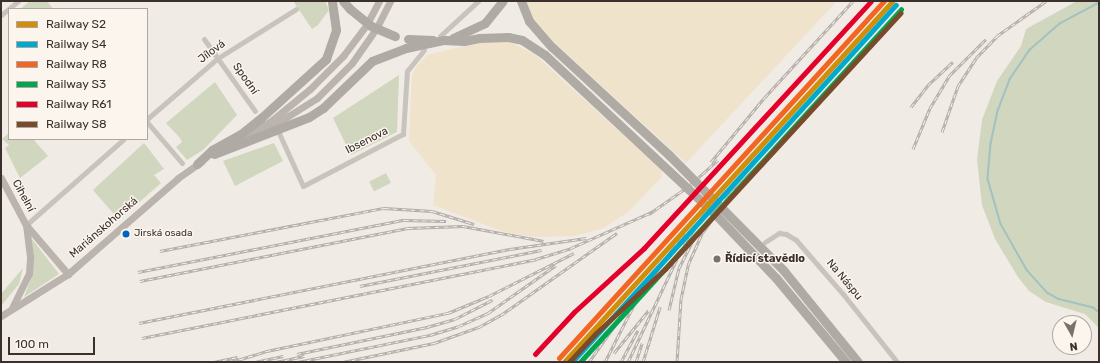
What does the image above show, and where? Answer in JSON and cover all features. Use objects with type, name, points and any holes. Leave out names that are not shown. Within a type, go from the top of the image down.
[{"type":"highway","points":[[197,164],[212,150],[241,134],[256,122],[326,59],[336,30],[332,1]]},
{"type":"highway","points":[[343,1],[350,9],[371,26],[395,36],[407,43]]},
{"type":"highway","points":[[217,152],[278,132],[323,108],[372,61],[407,43],[462,36],[478,28],[492,17],[503,1]]},
{"type":"highway","points":[[521,1],[525,16],[542,37],[669,155],[784,271],[858,362]]},
{"type":"highway","points":[[442,38],[464,41],[479,38],[508,37],[535,47],[660,161],[734,234],[776,278],[846,362]]},
{"type":"main road","points":[[369,20],[379,1]]},
{"type":"main road","points":[[378,25],[390,1]]},
{"type":"main road","name":"Mariánskohorská","points":[[1,316],[68,274],[197,164],[271,121],[310,89],[343,56],[364,28]]},
{"type":"main road","name":"Mariánskohorská","points":[[217,152],[269,128],[317,98],[352,63],[373,33]]},
{"type":"main road","name":"Cihelní","points":[[1,178],[26,225],[68,274]]},
{"type":"main road","name":"Cihelní","points":[[11,310],[29,273],[30,257],[26,225]]},
{"type":"street","points":[[10,8],[18,1]]},
{"type":"street","points":[[442,38],[478,1]]},
{"type":"street","name":"Jílová","points":[[148,119],[218,58],[296,9]]},
{"type":"street","name":"Spodní","points":[[204,39],[255,111]]},
{"type":"street","name":"Ibsenova","points":[[278,132],[302,186],[403,134],[407,71],[424,50]]},
{"type":"street","points":[[148,121],[182,163]]},
{"type":"street","points":[[26,225],[123,140]]},
{"type":"street","name":"Na Náspu","points":[[766,242],[779,233],[786,234],[796,240],[843,294],[897,362]]},
{"type":"green space","points":[[30,1],[47,1],[52,8],[21,8]]},
{"type":"green space","points":[[293,1],[325,1],[329,10],[318,25],[312,29]]},
{"type":"green space","points":[[1077,1],[1099,1],[1099,328],[1092,321],[1092,315],[1086,315],[1046,302],[1029,291],[1018,277],[995,239],[982,205],[977,160],[982,120],[997,81],[1021,46],[1026,29]]},
{"type":"green space","points":[[399,75],[397,132],[351,155],[333,118]]},
{"type":"green space","points":[[215,82],[237,115],[203,150],[187,160],[176,147],[182,142],[180,138],[166,123]]},
{"type":"green space","points":[[8,134],[8,140],[34,140],[48,156],[20,178],[5,148],[9,145],[2,139]]},
{"type":"green space","points":[[144,143],[164,169],[154,175],[161,183],[119,220],[93,190]]},
{"type":"green space","points":[[274,143],[283,161],[235,186],[223,161]]},
{"type":"green space","points":[[386,173],[391,183],[374,191],[369,182]]},
{"type":"green space","points":[[32,239],[59,274],[24,297],[33,272]]},
{"type":"green space","points":[[23,268],[19,284],[1,306],[1,294]]},
{"type":"sand","points":[[525,1],[837,1],[686,163],[543,32],[533,20]]},
{"type":"sand","points":[[486,41],[510,42],[534,54],[661,169],[662,177],[628,212],[602,229],[573,236],[535,237],[504,232],[433,205],[436,175],[409,141],[412,76],[416,67],[427,55]]},
{"type":"waterway","points":[[1099,3],[1060,24],[1030,50],[1010,80],[998,111],[991,144],[988,179],[1001,224],[1027,270],[1048,293],[1059,299],[1094,308],[1099,312]]},
{"type":"railway","points":[[711,162],[765,97],[853,1]]},
{"type":"railway","points":[[942,132],[958,86],[976,58],[997,36],[1046,1]]},
{"type":"railway","points":[[913,149],[930,108],[949,76],[986,39]]},
{"type":"railway","points":[[911,107],[928,85],[953,62]]},
{"type":"railway","points":[[649,214],[689,186],[718,160]]},
{"type":"railway","points":[[725,199],[760,163]]},
{"type":"railway","points":[[677,362],[681,299],[688,265],[703,232],[729,196]]},
{"type":"railway","points":[[684,245],[709,207]]},
{"type":"railway","points":[[160,251],[384,208],[432,211],[474,224]]},
{"type":"railway","points":[[142,338],[536,259],[571,248],[654,211]]},
{"type":"railway","points":[[138,272],[404,220],[446,221]]},
{"type":"railway","points":[[140,281],[408,228],[463,226],[544,241]]},
{"type":"railway","points":[[343,362],[434,343],[479,327],[501,315],[617,233]]},
{"type":"railway","points":[[605,362],[638,297],[684,233]]},
{"type":"railway","points":[[139,323],[510,249],[586,238]]},
{"type":"railway","points":[[669,310],[679,268],[694,238]]},
{"type":"railway","points":[[360,286],[541,250]]},
{"type":"railway","points":[[231,362],[267,351],[448,313],[489,296],[574,253]]},
{"type":"railway","points":[[628,362],[677,259]]},
{"type":"railway","points":[[298,362],[430,335],[459,326],[488,313],[556,265]]},
{"type":"railway","points":[[297,354],[427,327],[455,319],[492,300]]},
{"type":"railway","points":[[589,362],[628,307]]},
{"type":"railway","points":[[643,362],[660,307]]},
{"type":"railway","points":[[614,353],[649,310]]},
{"type":"railway","points":[[621,362],[638,330]]},
{"type":"railway","points":[[636,362],[642,343]]},
{"type":"railway","points":[[255,362],[283,356]]},
{"type":"railway","points":[[276,362],[304,356]]},
{"type":"railway","points":[[214,362],[237,357]]},
{"type":"rail line","name":"R61","points":[[535,354],[574,312],[644,248],[871,1]]},
{"type":"rail line","name":"R8","points":[[559,358],[884,1]]},
{"type":"rail line","name":"S2","points":[[564,362],[892,1]]},
{"type":"rail line","name":"S4","points":[[572,362],[896,5]]},
{"type":"rail line","name":"S3","points":[[580,362],[901,9]]},
{"type":"rail line","name":"S8","points":[[569,362],[595,334],[665,269],[900,13]]},
{"type":"place","name":"Jirská osada","points":[[126,234]]},
{"type":"place","name":"Řídicí stavědlo","points":[[717,259]]}]
